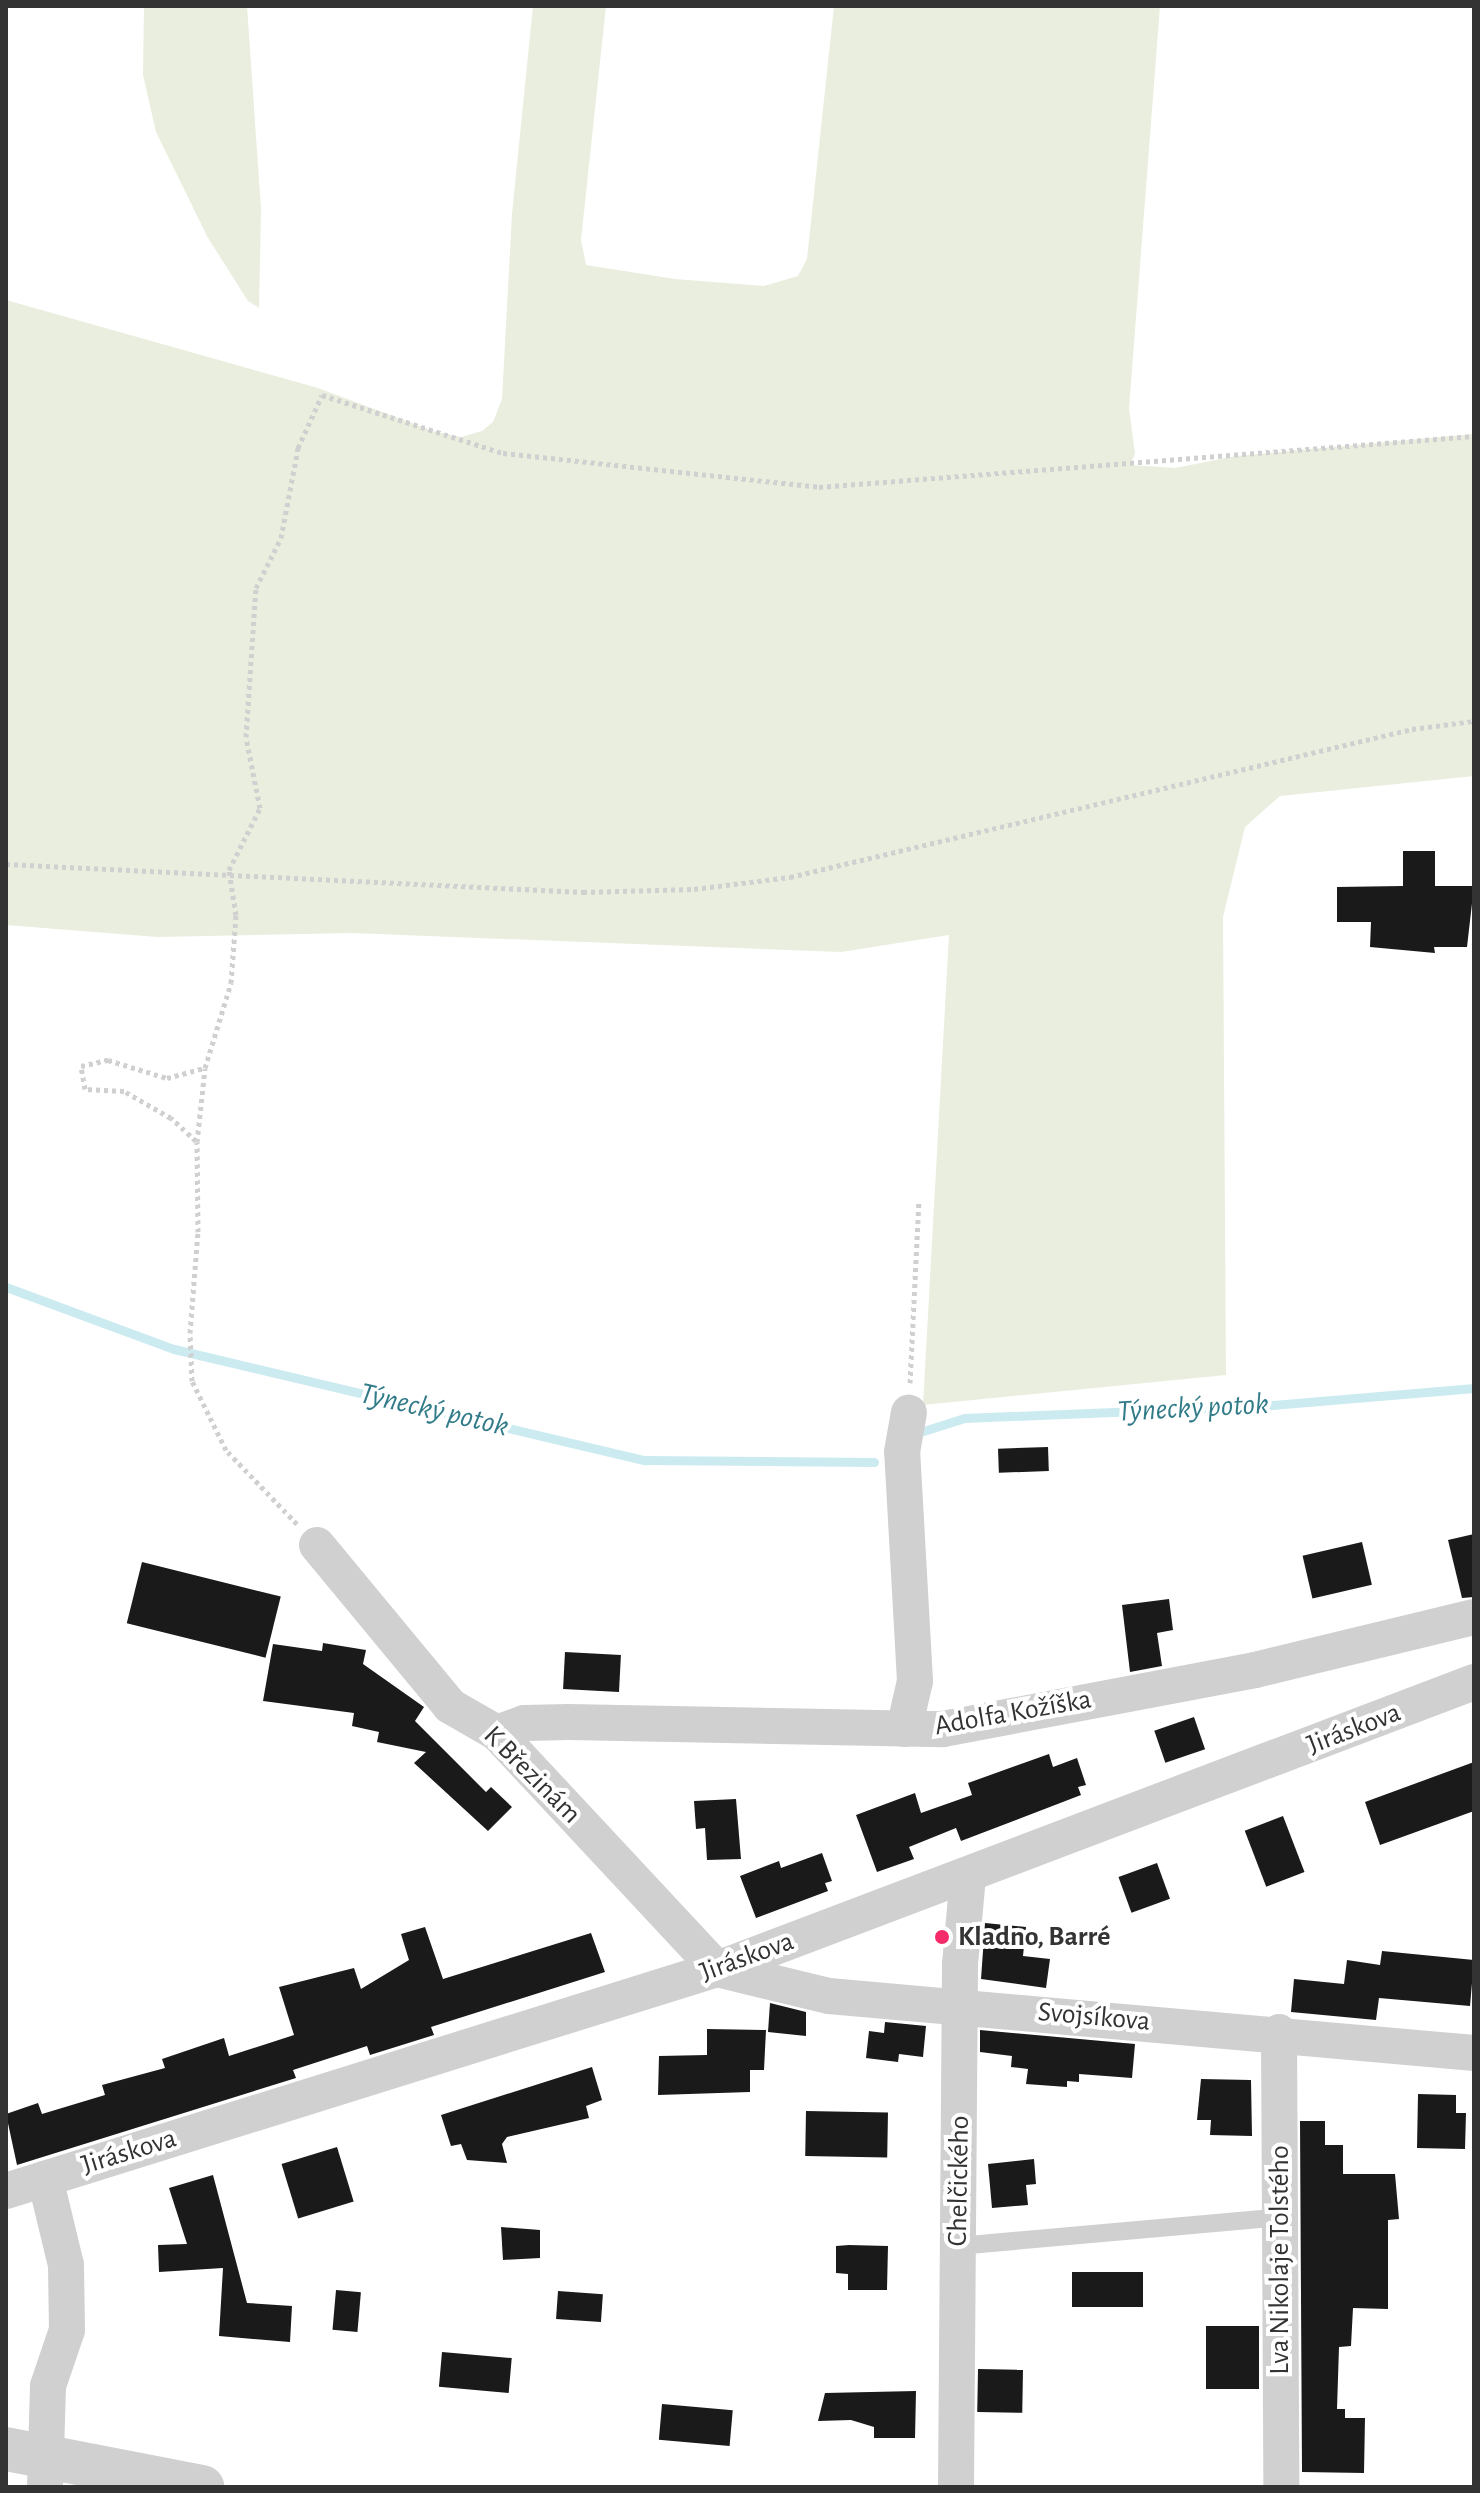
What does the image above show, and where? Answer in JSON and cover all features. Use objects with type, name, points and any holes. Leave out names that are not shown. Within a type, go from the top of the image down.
[{"type":"street","points":[[904,1729],[915,1656],[902,1452],[909,1413]]},
{"type":"street","name":"K Březinám","points":[[317,1545],[450,1706],[497,1733],[717,1969]]},
{"type":"street","name":"Adolfa Kožíška","points":[[497,1733],[524,1723],[568,1722],[943,1729],[1255,1670],[1474,1617]]},
{"type":"street","name":"Jiráskova","points":[[6,2191],[717,1969],[1474,1682]]},
{"type":"street","name":"Chelčického","points":[[956,2487],[963,2005],[960,1964],[968,1876]]},
{"type":"street","name":"Svojsíkova","points":[[717,1969],[829,1996],[1279,2032],[1474,2053]]},
{"type":"street","name":"Lva Nikolaje Tolstého","points":[[1279,2032],[1281,2487]]},
{"type":"street","points":[[45,2178],[66,2265],[67,2330],[48,2386],[46,2473]]},
{"type":"street","points":[[6,2449],[46,2473],[202,2487]]},
{"type":"lane","points":[[958,2246],[1280,2217]]},
{"type":"path","points":[[317,1545],[226,1450],[192,1381],[197,1142],[205,1068],[231,983],[236,915],[230,875],[260,808],[246,737],[256,588],[281,538],[298,448],[322,395],[503,453],[819,487],[1474,436]]},
{"type":"path","points":[[6,864],[583,892],[694,889],[790,877],[1412,729],[1474,721]]},
{"type":"path","points":[[197,1142],[171,1118],[124,1091],[85,1089],[81,1066],[108,1060],[167,1078],[205,1068]]},
{"type":"path","points":[[909,1413],[919,1200]]},
{"type":"green space","points":[[144,6],[247,6],[261,209],[259,308],[248,301],[208,238],[156,132],[143,75]]},
{"type":"green space","points":[[533,6],[606,6],[581,240],[586,265],[675,279],[764,286],[798,276],[807,259],[834,6],[1160,6],[1129,408],[1135,454],[1130,465],[1175,468],[1236,456],[1474,434],[1474,776],[1280,796],[1245,827],[1223,917],[1226,1375],[923,1405],[949,935],[841,952],[352,933],[157,937],[6,925],[6,300],[318,388],[433,431],[461,437],[482,431],[493,422],[502,399],[512,214]]},
{"type":"building","points":[[1403,851],[1435,851],[1435,886],[1474,886],[1467,947],[1434,947],[1435,953],[1370,947],[1371,922],[1337,922],[1337,887],[1403,886]]},
{"type":"building","points":[[1048,1447],[1049,1471],[999,1473],[998,1449]]},
{"type":"building","points":[[1474,1534],[1474,1597],[1462,1598],[1448,1540]]},
{"type":"building","points":[[1362,1542],[1372,1585],[1312,1599],[1303,1556]]},
{"type":"building","points":[[142,1562],[281,1597],[266,1658],[127,1623]]},
{"type":"building","points":[[1169,1599],[1173,1630],[1157,1633],[1162,1666],[1130,1672],[1122,1605]]},
{"type":"building","points":[[323,1643],[366,1650],[363,1664],[424,1707],[415,1721],[486,1792],[491,1787],[512,1807],[488,1831],[414,1763],[426,1752],[377,1742],[379,1732],[352,1726],[354,1713],[263,1701],[273,1644],[322,1651]]},
{"type":"building","points":[[565,1652],[621,1655],[619,1692],[563,1689]]},
{"type":"building","points":[[1194,1717],[1205,1749],[1165,1763],[1154,1731]]},
{"type":"building","points":[[1049,1754],[1053,1767],[1077,1758],[1086,1785],[1078,1787],[1081,1795],[961,1841],[956,1828],[909,1847],[914,1859],[877,1872],[856,1815],[915,1793],[921,1813],[972,1795],[968,1783]]},
{"type":"building","points":[[1474,1762],[1474,1811],[1380,1845],[1365,1802]]},
{"type":"building","points":[[736,1799],[741,1859],[707,1860],[705,1828],[696,1829],[694,1801]]},
{"type":"building","points":[[1283,1816],[1305,1872],[1266,1887],[1245,1831]]},
{"type":"building","points":[[822,1853],[832,1881],[825,1883],[828,1891],[756,1918],[740,1876],[779,1861],[781,1868]]},
{"type":"building","points":[[1157,1863],[1170,1899],[1131,1913],[1118,1877]]},
{"type":"building","points":[[985,1923],[1026,1927],[1023,1956],[1050,1959],[1046,1988],[981,1979]]},
{"type":"building","points":[[425,1927],[443,1979],[591,1933],[605,1972],[431,2027],[434,2035],[370,2055],[367,2046],[293,2070],[296,2078],[17,2165],[6,2114],[38,2103],[42,2114],[105,2095],[102,2085],[165,2068],[162,2059],[224,2038],[229,2056],[294,2035],[279,1987],[354,1968],[361,1989],[409,1960],[401,1934]]},
{"type":"building","points":[[1382,1951],[1474,1960],[1470,2006],[1379,1998],[1376,2020],[1291,2012],[1294,1979],[1344,1984],[1347,1960],[1380,1965]]},
{"type":"building","points":[[770,2003],[806,2012],[806,2036],[768,2032]]},
{"type":"building","points":[[885,2022],[926,2026],[923,2057],[899,2054],[898,2062],[866,2058],[869,2031],[884,2033]]},
{"type":"building","points":[[707,2029],[766,2030],[764,2070],[750,2070],[750,2092],[658,2095],[659,2056],[707,2055]]},
{"type":"building","points":[[980,2030],[1135,2044],[1132,2078],[1079,2074],[1079,2082],[1067,2081],[1067,2087],[1026,2084],[1028,2069],[1011,2067],[1012,2056],[980,2052]]},
{"type":"building","points":[[592,2067],[602,2100],[586,2106],[589,2118],[507,2137],[502,2144],[507,2163],[467,2160],[461,2144],[451,2146],[441,2115]]},
{"type":"building","points":[[1201,2079],[1251,2080],[1252,2136],[1210,2135],[1211,2120],[1197,2120]]},
{"type":"building","points":[[1418,2094],[1456,2095],[1456,2113],[1466,2113],[1465,2149],[1417,2148]]},
{"type":"building","points":[[806,2111],[888,2112],[887,2157],[805,2156]]},
{"type":"building","points":[[1300,2121],[1325,2121],[1325,2145],[1343,2145],[1343,2174],[1395,2174],[1399,2219],[1388,2220],[1388,2309],[1353,2308],[1351,2346],[1339,2347],[1337,2409],[1345,2409],[1345,2418],[1365,2418],[1364,2473],[1302,2472]]},
{"type":"building","points":[[337,2147],[354,2202],[298,2218],[282,2164]]},
{"type":"building","points":[[1034,2159],[1036,2184],[1026,2185],[1028,2205],[992,2208],[988,2164]]},
{"type":"building","points":[[213,2175],[247,2303],[292,2306],[290,2342],[219,2336],[223,2268],[159,2272],[158,2245],[187,2244],[169,2188]]},
{"type":"building","points":[[501,2227],[540,2230],[540,2258],[503,2260]]},
{"type":"building","points":[[836,2246],[888,2246],[887,2290],[848,2290],[848,2274],[836,2273]]},
{"type":"building","points":[[1072,2272],[1143,2272],[1143,2307],[1072,2307]]},
{"type":"building","points":[[336,2290],[361,2292],[357,2332],[333,2330]]},
{"type":"building","points":[[558,2291],[603,2294],[601,2322],[556,2319]]},
{"type":"building","points":[[1206,2326],[1259,2326],[1259,2389],[1206,2389]]},
{"type":"building","points":[[442,2352],[512,2358],[509,2393],[439,2387]]},
{"type":"building","points":[[978,2369],[1023,2370],[1022,2413],[977,2412]]},
{"type":"building","points":[[916,2391],[915,2438],[874,2438],[874,2427],[851,2420],[818,2421],[825,2393]]},
{"type":"building","points":[[662,2404],[733,2410],[730,2446],[659,2440]]},
{"type":"waterway","name":"Týnecký potok","points":[[6,1287],[174,1349],[645,1460],[874,1462]]},
{"type":"waterway","name":"Týnecký potok","points":[[914,1434],[964,1418],[1261,1406],[1474,1388]]},
{"type":"place","name":"Kladno, Barré","points":[[942,1937]]}]
